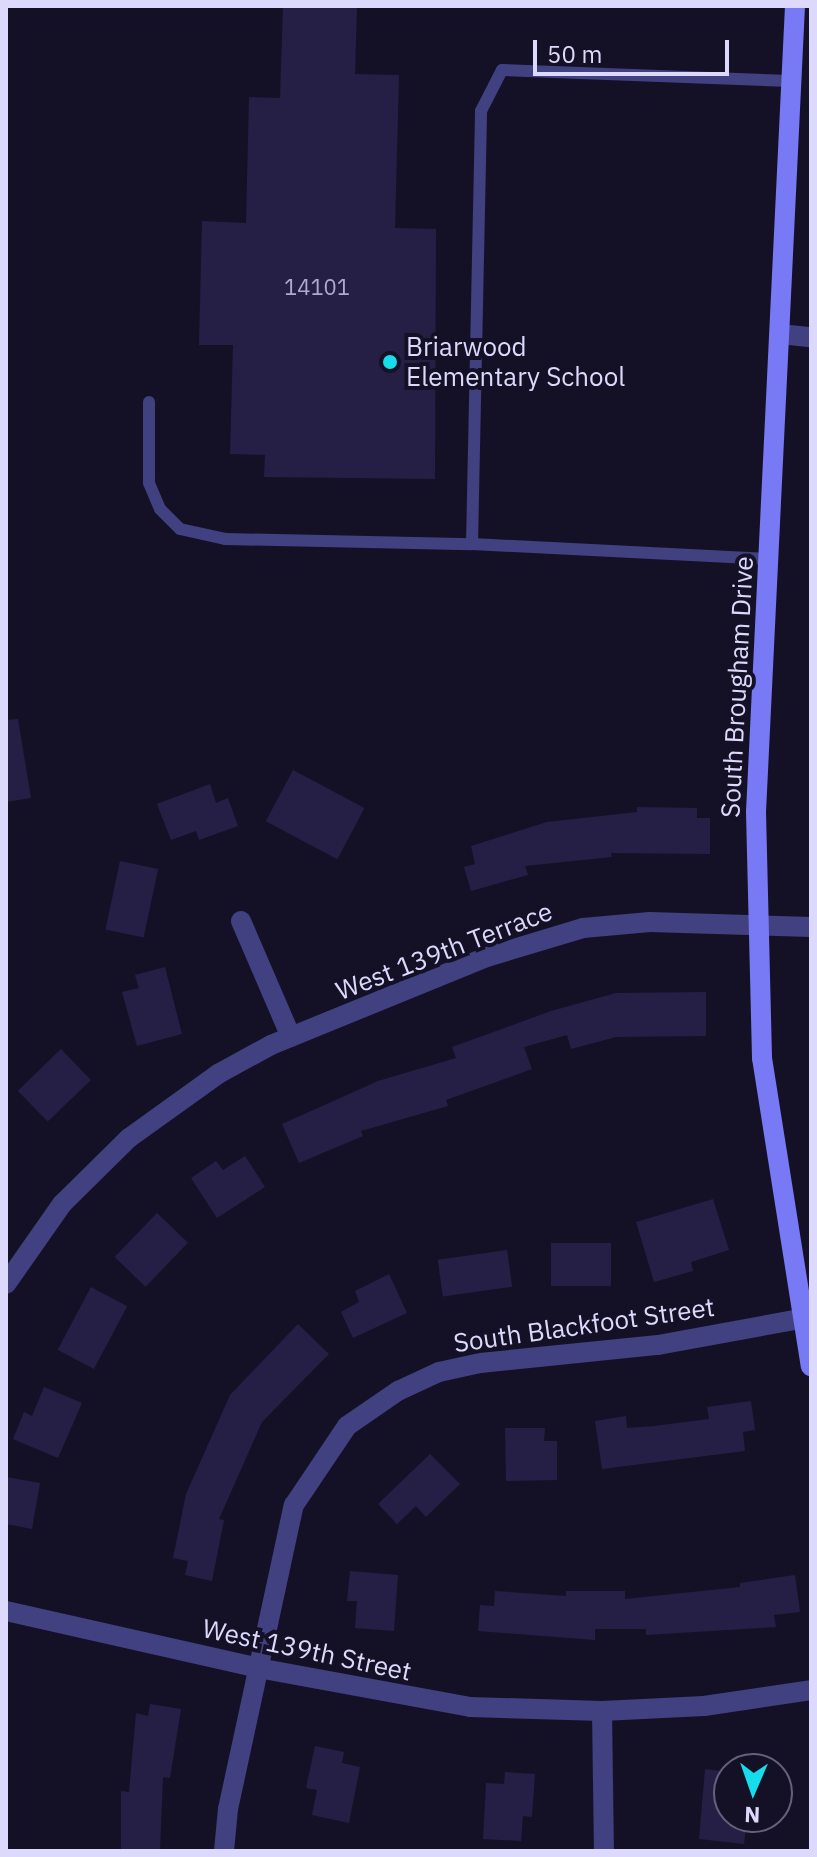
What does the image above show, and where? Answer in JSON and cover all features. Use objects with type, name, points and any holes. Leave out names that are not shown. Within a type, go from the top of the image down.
[{"type":"street","name":"South Brougham Drive","points":[[795,6],[756,812],[762,1058],[807,1318],[811,1366]]},
{"type":"street","points":[[780,334],[811,337]]},
{"type":"street","points":[[241,921],[291,1037]]},
{"type":"street","name":"West 139th Terrace","points":[[6,1284],[62,1204],[129,1138],[218,1074],[291,1037],[487,957],[570,931],[650,922],[811,927]]},
{"type":"street","name":"South Blackfoot Street","points":[[224,1851],[258,1668],[294,1505],[337,1440],[372,1407],[439,1372],[480,1363],[658,1345],[807,1318]]},
{"type":"street","name":"West 139th Street","points":[[6,1611],[258,1668],[470,1707],[602,1711],[743,1703],[811,1690]]},
{"type":"street","points":[[602,1711],[604,1851]]},
{"type":"lane","points":[[472,544],[481,111],[502,70],[790,81]]},
{"type":"lane","points":[[149,402],[149,483],[160,509],[180,529],[225,539],[472,544],[768,559]]},
{"type":"building","name":"Briarwood Elementary School","points":[[283,6],[357,6],[355,74],[399,75],[395,228],[436,229],[435,479],[264,477],[265,455],[230,454],[233,345],[199,345],[202,221],[246,223],[249,97],[280,98]]},
{"type":"building","points":[[18,719],[31,798],[6,802],[6,720]]},
{"type":"building","points":[[293,770],[365,808],[337,859],[266,821]]},
{"type":"building","points":[[210,784],[216,803],[228,798],[238,826],[199,840],[196,831],[171,840],[157,804]]},
{"type":"building","points":[[637,807],[697,808],[697,818],[710,818],[710,854],[611,853],[612,857],[525,866],[528,875],[471,891],[464,867],[475,864],[471,846],[547,822],[637,812]]},
{"type":"building","points":[[120,861],[158,869],[144,938],[105,929]]},
{"type":"building","points":[[165,967],[182,1034],[137,1046],[122,992],[139,988],[135,975]]},
{"type":"building","points":[[706,992],[706,1036],[616,1037],[571,1049],[567,1035],[524,1047],[532,1069],[446,1100],[448,1106],[361,1131],[363,1136],[299,1163],[282,1124],[378,1081],[456,1058],[452,1047],[551,1011],[616,993]]},
{"type":"building","points":[[61,1049],[91,1080],[48,1122],[18,1091]]},
{"type":"building","points":[[245,1156],[265,1187],[217,1218],[191,1178],[216,1161],[223,1170]]},
{"type":"building","points":[[713,1199],[729,1250],[691,1262],[693,1271],[654,1282],[636,1222]]},
{"type":"building","points":[[157,1213],[188,1243],[146,1287],[115,1257]]},
{"type":"building","points":[[551,1243],[611,1243],[611,1286],[551,1286]]},
{"type":"building","points":[[507,1250],[512,1287],[443,1296],[438,1260]]},
{"type":"building","points":[[389,1274],[407,1313],[353,1338],[341,1312],[359,1302],[355,1291]]},
{"type":"building","points":[[91,1287],[127,1306],[94,1369],[58,1350]]},
{"type":"building","points":[[298,1324],[329,1354],[262,1422],[219,1519],[224,1520],[212,1581],[185,1575],[188,1561],[173,1558],[186,1494],[230,1395]]},
{"type":"building","points":[[44,1387],[82,1403],[58,1458],[13,1439],[24,1412],[32,1416]]},
{"type":"building","points":[[751,1401],[755,1430],[743,1432],[745,1451],[602,1469],[595,1421],[626,1416],[627,1428],[709,1419],[707,1407]]},
{"type":"building","points":[[505,1428],[545,1428],[544,1441],[557,1441],[557,1480],[506,1481]]},
{"type":"building","points":[[430,1454],[460,1484],[426,1517],[416,1506],[397,1524],[378,1504]]},
{"type":"building","points":[[6,1477],[40,1483],[32,1529],[6,1524]]},
{"type":"building","points":[[350,1571],[398,1575],[394,1631],[355,1628],[357,1601],[347,1601]]},
{"type":"building","points":[[795,1575],[800,1612],[774,1615],[776,1627],[646,1635],[646,1629],[595,1629],[595,1640],[478,1631],[480,1605],[494,1606],[495,1591],[566,1596],[566,1591],[625,1591],[625,1599],[740,1587],[740,1583]]},
{"type":"building","points":[[150,1704],[181,1709],[170,1778],[163,1777],[160,1851],[121,1851],[121,1791],[129,1792],[136,1713],[148,1716]]},
{"type":"building","points":[[315,1746],[344,1752],[342,1763],[360,1767],[349,1823],[312,1815],[317,1790],[306,1788]]},
{"type":"building","points":[[705,1769],[713,1770],[713,1833],[745,1833],[744,1844],[699,1839]]},
{"type":"building","points":[[505,1772],[535,1774],[532,1817],[523,1816],[521,1841],[483,1839],[486,1783],[504,1784]]},
{"type":"place","name":"Briarwood Elementary School","points":[[390,362]]}]
